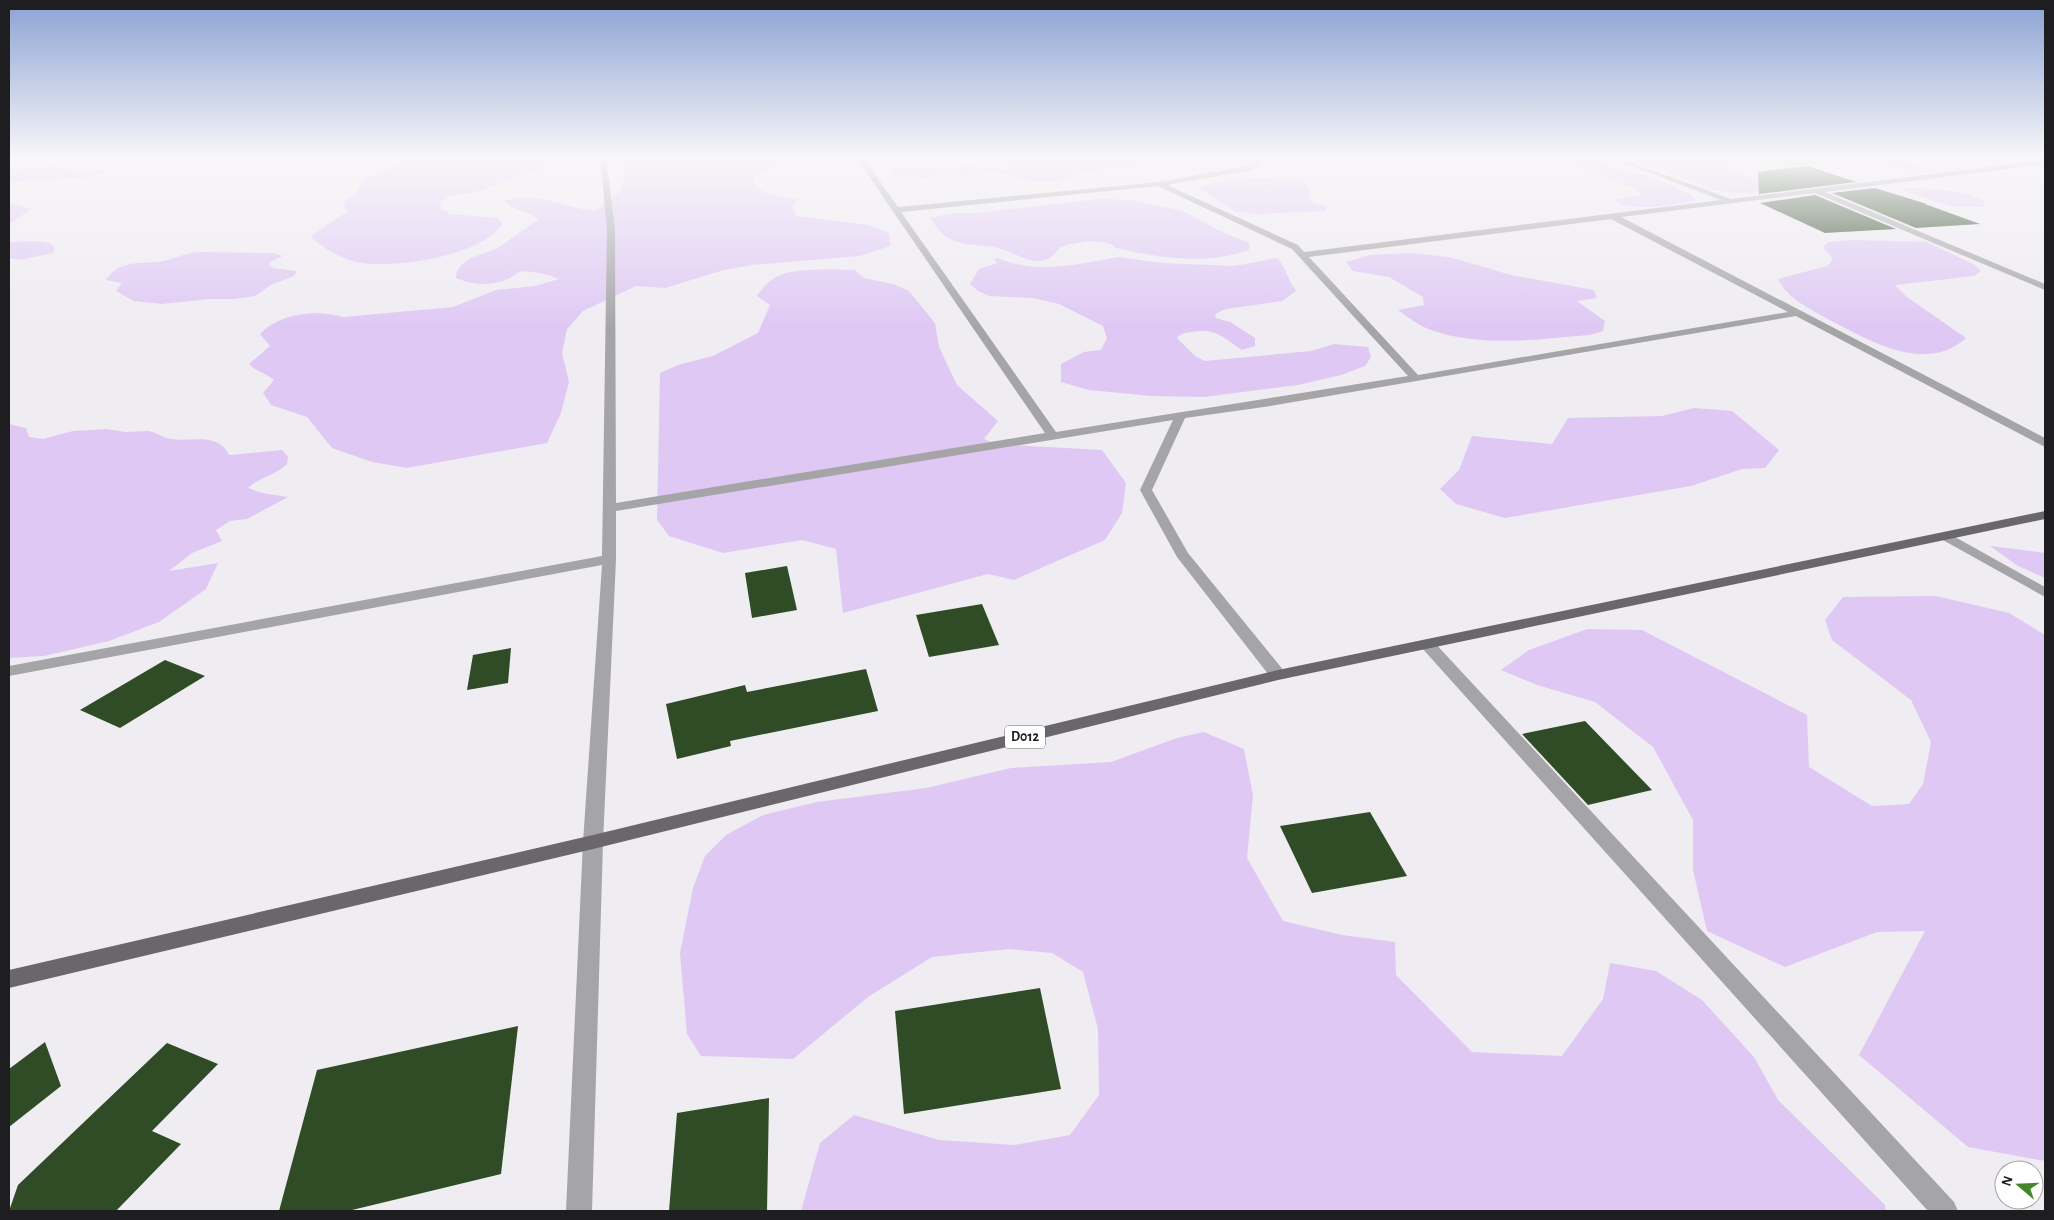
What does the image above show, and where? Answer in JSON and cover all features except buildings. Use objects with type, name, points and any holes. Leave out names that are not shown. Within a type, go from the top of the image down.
[{"type":"main road","name":"D012","points":[[9,979],[593,842],[1278,675],[2045,515]]},
{"type":"street","points":[[579,1211],[593,842],[609,560],[611,230],[609,213]]},
{"type":"street","points":[[898,213],[1053,436]]},
{"type":"street","points":[[1221,213],[1294,247],[1414,378]]},
{"type":"street","points":[[1300,255],[1635,213]]},
{"type":"street","points":[[1870,213],[2045,287]]},
{"type":"street","points":[[1612,216],[2045,443]]},
{"type":"street","points":[[2027,279],[2045,276]]},
{"type":"street","points":[[609,508],[1181,415],[1264,404],[1798,313]]},
{"type":"street","points":[[1181,415],[1146,490],[1182,554],[1278,675]]},
{"type":"street","points":[[1946,536],[2045,593]]},
{"type":"street","points":[[9,670],[609,560]]},
{"type":"street","points":[[1427,644],[1944,1211]]},
{"type":"shaded area","points":[[9,213],[25,213],[9,224]]},
{"type":"shaded area","points":[[345,213],[448,213],[498,218],[502,224],[492,235],[458,252],[396,264],[356,262],[327,249],[311,236]]},
{"type":"shaded area","points":[[528,213],[795,213],[796,216],[869,225],[889,233],[890,246],[860,256],[752,265],[724,270],[665,288],[636,286],[583,311],[567,329],[562,353],[569,382],[561,413],[547,443],[407,468],[372,462],[332,448],[307,417],[271,405],[263,393],[274,380],[249,364],[270,346],[260,334],[277,321],[310,313],[343,317],[453,307],[496,290],[535,286],[559,279],[540,273],[529,272],[520,272],[506,280],[487,284],[468,282],[456,278],[458,270],[467,260],[501,246],[539,220]]},
{"type":"shaded area","points":[[954,213],[1187,213],[1220,231],[1249,243],[1249,250],[1233,255],[1200,259],[1166,257],[1116,248],[1111,244],[1097,241],[1060,247],[1046,260],[1039,261],[1023,258],[998,248],[964,244],[951,240],[941,232],[930,218]]},
{"type":"shaded area","points":[[1248,213],[1280,213],[1255,214]]},
{"type":"shaded area","points":[[1854,240],[1927,242],[1975,265],[1981,271],[1974,276],[1895,285],[1907,297],[1966,338],[1950,349],[1933,354],[1915,354],[1897,350],[1861,336],[1828,319],[1793,297],[1782,286],[1778,279],[1827,266],[1833,259],[1823,247],[1829,242]]},
{"type":"shaded area","points":[[34,241],[50,243],[55,248],[53,253],[20,260],[9,258],[9,242]]},
{"type":"shaded area","points":[[198,252],[274,253],[283,256],[269,263],[272,268],[297,271],[294,276],[271,285],[255,296],[162,304],[134,301],[116,291],[122,283],[106,280],[118,268],[125,265],[164,261]]},
{"type":"shaded area","points":[[1410,253],[1449,257],[1511,275],[1594,290],[1597,298],[1577,301],[1605,321],[1603,331],[1590,335],[1510,341],[1490,341],[1450,336],[1422,326],[1398,310],[1424,305],[1423,297],[1389,277],[1353,271],[1346,262],[1370,255]]},
{"type":"shaded area","points":[[1118,257],[1162,263],[1234,266],[1277,258],[1296,291],[1282,301],[1226,309],[1215,314],[1216,318],[1230,322],[1255,338],[1255,346],[1242,350],[1219,335],[1207,331],[1185,333],[1177,338],[1195,356],[1205,361],[1311,351],[1334,344],[1368,347],[1371,357],[1365,366],[1341,375],[1298,385],[1204,397],[1151,396],[1089,390],[1061,382],[1061,364],[1084,352],[1101,350],[1107,338],[1103,326],[1059,304],[1033,298],[990,296],[978,291],[970,284],[979,269],[997,263],[994,259],[998,258],[1012,263],[1042,267],[1073,265]]},
{"type":"shaded area","points":[[831,269],[855,270],[864,278],[896,285],[909,291],[935,323],[939,347],[957,385],[998,421],[984,439],[996,444],[1102,450],[1126,483],[1122,513],[1105,540],[1014,580],[988,574],[843,613],[836,549],[802,540],[723,553],[669,536],[657,520],[660,373],[678,365],[713,356],[758,333],[770,305],[757,296],[764,287],[780,275],[789,272]]},
{"type":"shaded area","points":[[1694,408],[1732,411],[1779,450],[1765,468],[1742,469],[1691,486],[1505,518],[1456,504],[1440,489],[1459,470],[1472,436],[1552,444],[1568,418],[1662,416]]},
{"type":"shaded area","points":[[9,424],[26,428],[29,437],[43,439],[73,431],[107,429],[125,432],[148,431],[171,439],[211,441],[218,443],[229,455],[282,450],[288,457],[287,464],[248,488],[262,493],[288,497],[247,519],[230,521],[216,530],[222,541],[192,553],[169,571],[218,563],[206,589],[159,622],[109,641],[44,656],[9,658]]},
{"type":"shaded area","points":[[1990,546],[2045,553],[2045,578],[2018,566]]},
{"type":"shaded area","points":[[1936,596],[2009,613],[2045,635],[2045,1161],[1968,1147],[1859,1055],[1925,931],[1877,932],[1785,967],[1707,931],[1693,870],[1693,820],[1653,747],[1595,702],[1537,685],[1501,670],[1529,650],[1587,629],[1642,630],[1807,715],[1809,767],[1872,806],[1909,804],[1923,784],[1931,742],[1911,700],[1832,640],[1825,620],[1843,597]]},
{"type":"shaded area","points":[[1204,732],[1244,749],[1253,795],[1247,858],[1283,921],[1342,935],[1395,942],[1396,975],[1472,1052],[1562,1056],[1603,999],[1610,963],[1656,971],[1702,1000],[1754,1057],[1778,1100],[1885,1205],[1886,1211],[801,1211],[820,1143],[854,1115],[939,1140],[1014,1145],[1070,1135],[1099,1095],[1098,1029],[1083,972],[1052,953],[1009,949],[932,957],[868,997],[793,1059],[701,1056],[687,1034],[680,953],[693,888],[705,856],[726,835],[763,815],[817,802],[926,788],[1011,768],[1111,762],[1177,738]]}]
